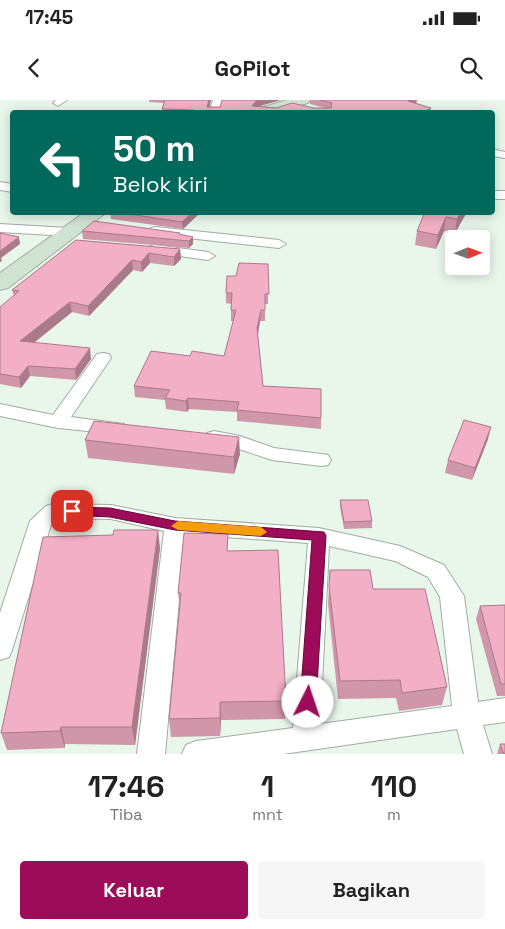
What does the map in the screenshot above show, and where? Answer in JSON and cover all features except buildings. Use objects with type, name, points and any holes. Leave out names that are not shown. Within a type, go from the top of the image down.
[{"type":"main road","points":[[272,110],[300,104]]},
{"type":"main road","points":[[0,283],[96,219]]},
{"type":"street","points":[[0,228],[68,239]]},
{"type":"street","points":[[138,229],[279,244]]},
{"type":"street","points":[[143,248],[208,256]]},
{"type":"street","points":[[58,422],[103,358]]},
{"type":"street","points":[[0,410],[58,422],[137,429]]},
{"type":"street","points":[[196,435],[233,440],[272,454],[321,460]]},
{"type":"street","points":[[0,650],[41,521],[53,511],[110,512],[175,526],[319,536],[400,554],[436,571],[452,596],[467,717],[478,754]]},
{"type":"street","points":[[151,754],[175,526]]},
{"type":"street","points":[[306,739],[319,536]]},
{"type":"street","points":[[196,754],[467,717],[505,710]]},
{"type":"slow traffic","points":[[178,526],[261,532]]},
{"type":"route","points":[[72,511],[110,512],[175,526],[319,536],[308,702]]}]
